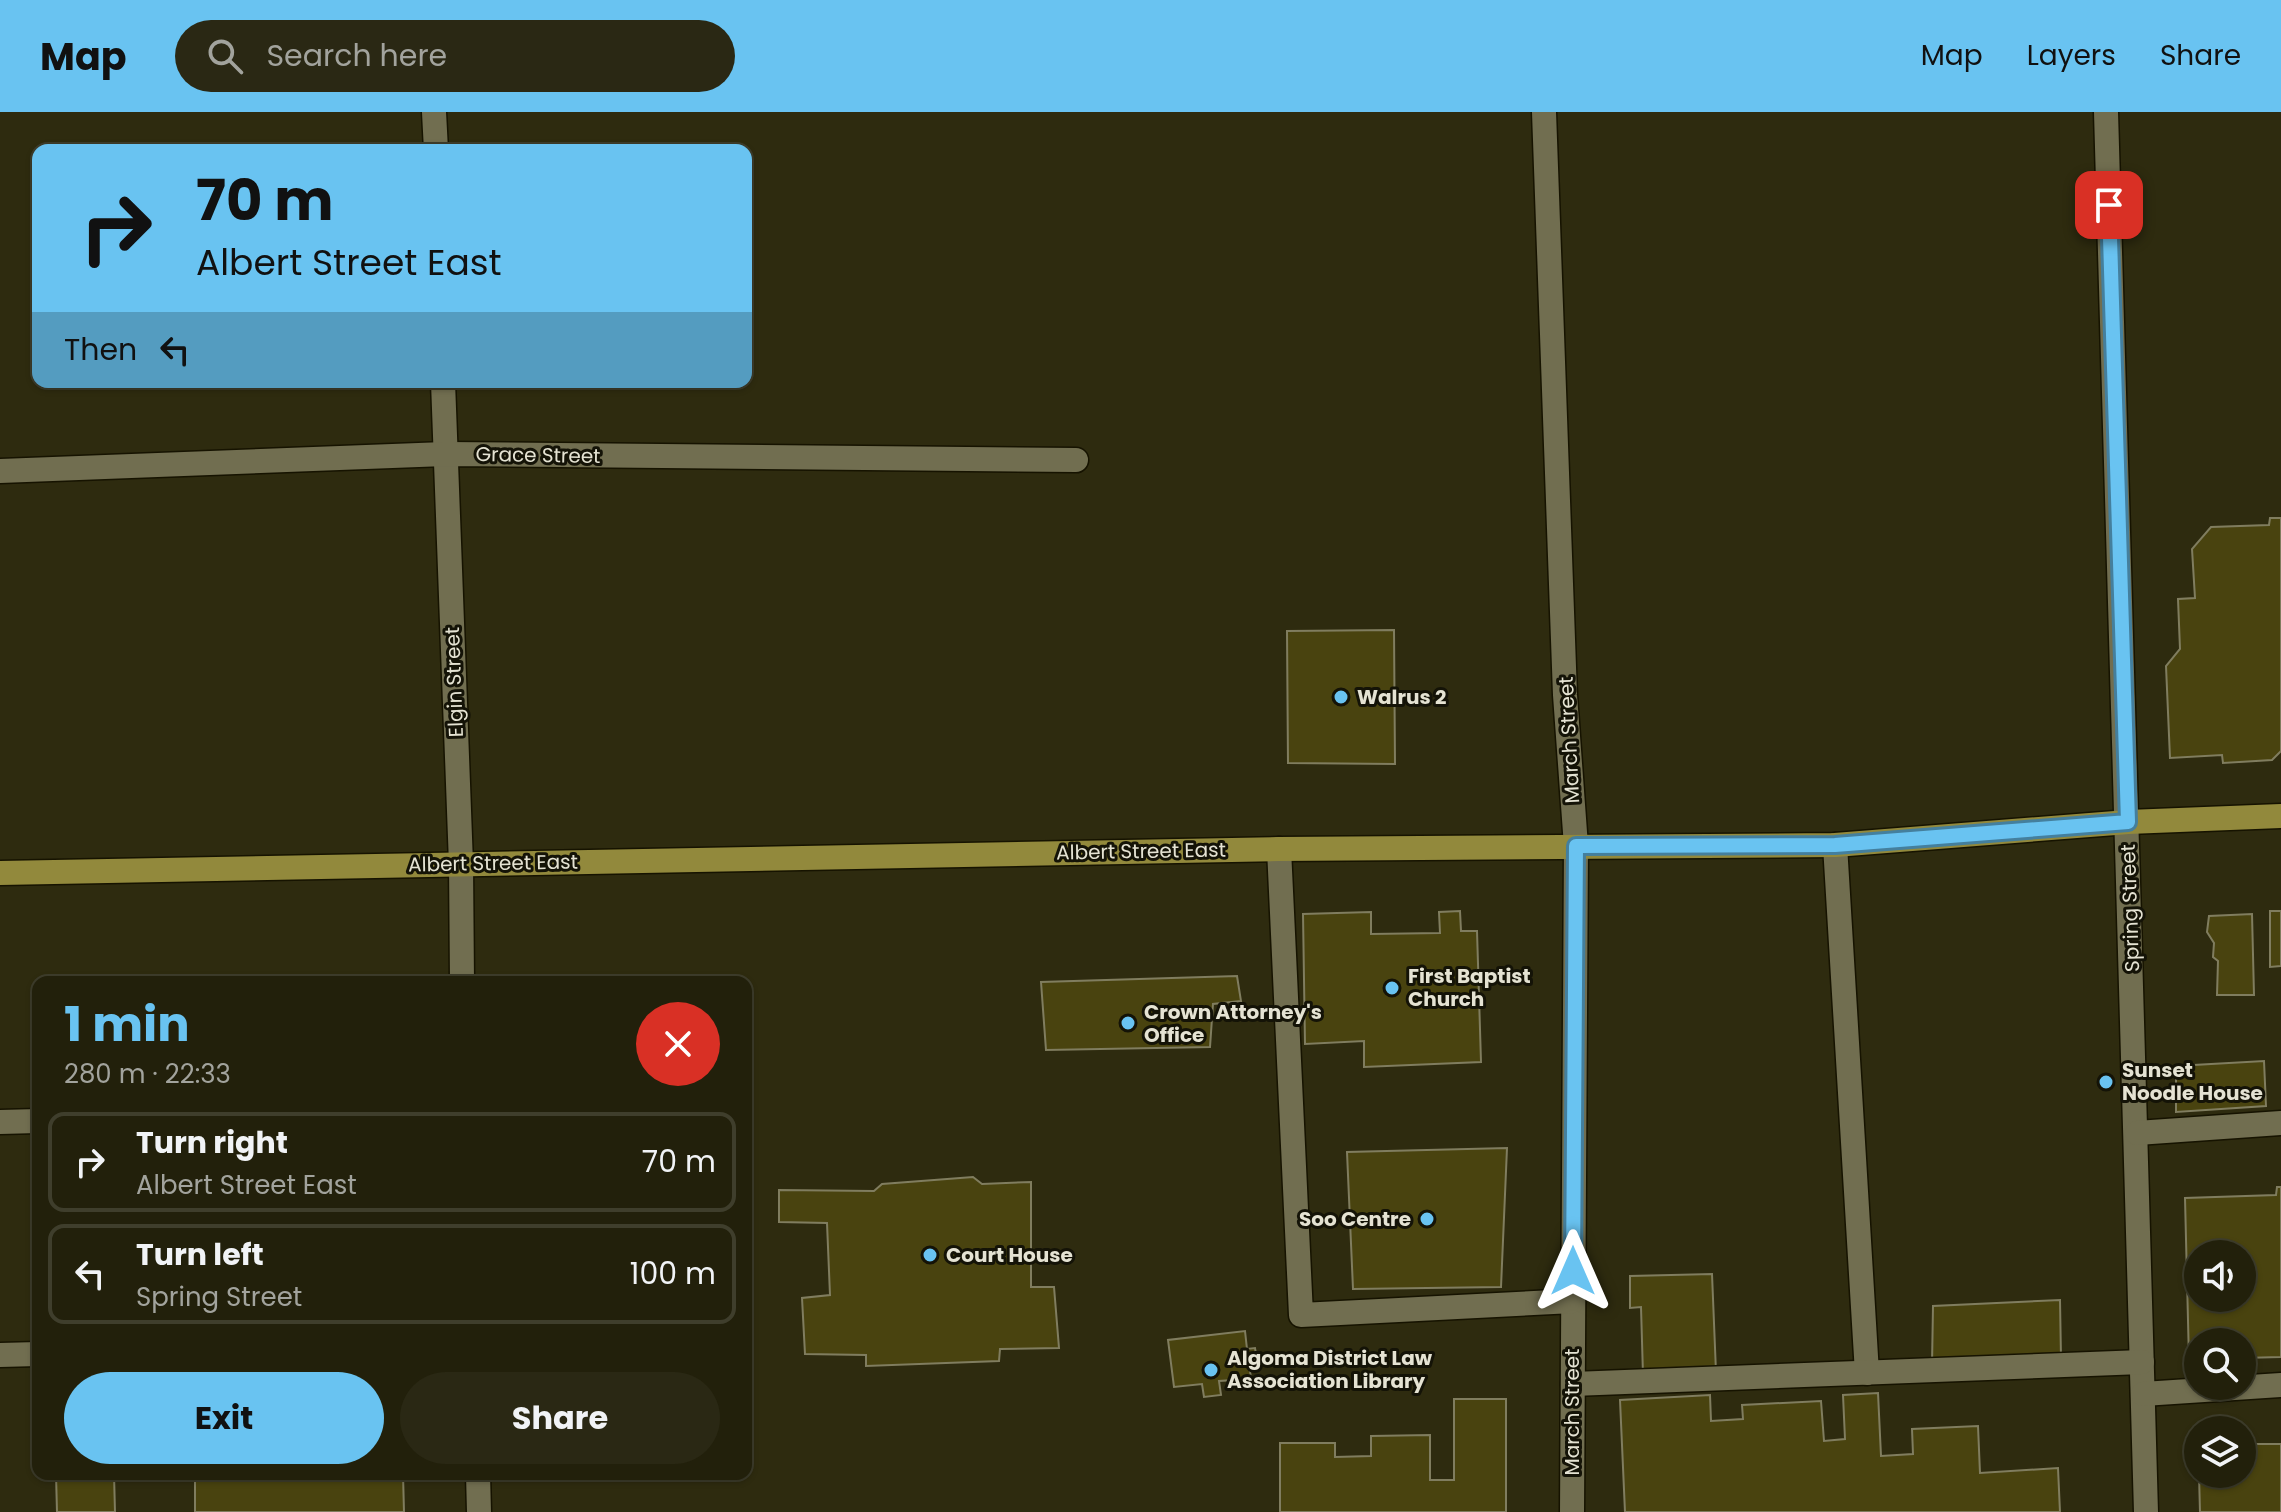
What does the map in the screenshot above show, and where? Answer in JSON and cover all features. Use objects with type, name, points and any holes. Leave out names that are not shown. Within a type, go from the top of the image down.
[{"type":"main road","name":"Albert Street East","points":[[0,873],[1279,849],[1835,845],[2128,822],[2281,816]]},
{"type":"street","points":[[434,112],[436,144]]},
{"type":"street","name":"March Street","points":[[1544,112],[1565,695],[1576,846],[1572,1512]]},
{"type":"street","name":"Spring Street","points":[[2106,112],[2146,1512]]},
{"type":"street","name":"Elgin Street","points":[[443,388],[461,864],[462,976]]},
{"type":"street","name":"Grace Street","points":[[0,471],[445,454],[1076,460]]},
{"type":"street","points":[[1835,845],[1867,1373]]},
{"type":"street","points":[[1279,849],[1301,1315],[1573,1301]]},
{"type":"street","points":[[0,1122],[32,1121]]},
{"type":"street","points":[[2137,1133],[2281,1123]]},
{"type":"street","points":[[0,1355],[32,1354]]},
{"type":"street","points":[[1573,1384],[2142,1362]]},
{"type":"street","points":[[2143,1394],[2281,1385]]},
{"type":"street","points":[[478,1480],[479,1512]]},
{"type":"building","points":[[2270,518],[2281,518],[2281,751],[2272,760],[2223,763],[2222,755],[2170,758],[2166,666],[2180,649],[2178,599],[2195,598],[2192,549],[2211,527],[2269,525]]},
{"type":"building","name":"Walrus 2","points":[[1394,630],[1395,764],[1288,763],[1287,631]]},
{"type":"building","name":"First Baptist Church","points":[[1460,911],[1461,931],[1477,931],[1481,1062],[1364,1067],[1364,1041],[1305,1044],[1303,914],[1371,912],[1371,934],[1440,933],[1439,912]]},
{"type":"building","points":[[2270,911],[2281,911],[2281,966],[2270,967]]},
{"type":"building","points":[[2252,914],[2254,995],[2217,995],[2218,961],[2213,957],[2214,943],[2207,932],[2209,916]]},
{"type":"building","name":"Crown Attorney's Office","points":[[1237,976],[1241,1001],[1213,1004],[1210,1047],[1046,1050],[1041,982]]},
{"type":"building","points":[[2264,1061],[2266,1106],[2176,1112],[2176,1066]]},
{"type":"building","name":"Soo Centre","points":[[1507,1148],[1501,1287],[1353,1289],[1347,1152]]},
{"type":"building","name":"Court House","points":[[973,1177],[982,1184],[1031,1182],[1031,1287],[1054,1287],[1059,1348],[1000,1349],[999,1361],[866,1366],[866,1355],[805,1354],[802,1298],[830,1295],[827,1223],[779,1222],[779,1190],[874,1191],[882,1184]]},
{"type":"building","points":[[2277,1187],[2281,1187],[2281,1357],[2256,1358],[2256,1328],[2188,1328],[2188,1312],[2256,1312],[2256,1240],[2186,1240],[2185,1198],[2276,1195]]},
{"type":"building","points":[[1712,1274],[1716,1372],[1643,1375],[1641,1307],[1630,1308],[1630,1276]]},
{"type":"building","points":[[2060,1300],[2061,1359],[1932,1365],[1933,1306]]},
{"type":"building","name":"Algoma District Law Association Library","points":[[1245,1331],[1247,1349],[1255,1348],[1257,1360],[1249,1362],[1251,1379],[1219,1381],[1221,1395],[1204,1397],[1202,1384],[1174,1387],[1168,1340]]},
{"type":"building","points":[[1878,1393],[1881,1456],[1913,1454],[1912,1429],[1978,1426],[1980,1473],[2058,1468],[2060,1512],[1625,1512],[1620,1400],[1710,1395],[1711,1421],[1743,1419],[1742,1405],[1821,1401],[1824,1441],[1845,1439],[1843,1395]]},
{"type":"building","points":[[1454,1399],[1506,1399],[1506,1512],[1280,1512],[1280,1443],[1335,1443],[1335,1457],[1371,1456],[1371,1436],[1430,1435],[1430,1480],[1454,1480]]},
{"type":"building","points":[[2256,1444],[2281,1444],[2281,1512],[2200,1512],[2199,1488],[2256,1488]]},
{"type":"building","points":[[56,1480],[114,1480],[115,1512],[57,1512]]},
{"type":"building","points":[[195,1480],[403,1480],[404,1512],[195,1512]]},
{"type":"place","name":"Walrus 2","points":[[1341,697]]},
{"type":"place","name":"First Baptist Church","points":[[1392,988]]},
{"type":"place","name":"Crown Attorney's Office","points":[[1128,1023]]},
{"type":"place","name":"Sunset Noodle House","points":[[2106,1082]]},
{"type":"place","name":"Soo Centre","points":[[1427,1219]]},
{"type":"place","name":"Court House","points":[[930,1255]]},
{"type":"place","name":"Algoma District Law Association Library","points":[[1211,1370]]},
{"type":"route","points":[[1573,1271],[1576,846],[1835,845],[2128,822],[2109,205]]}]
